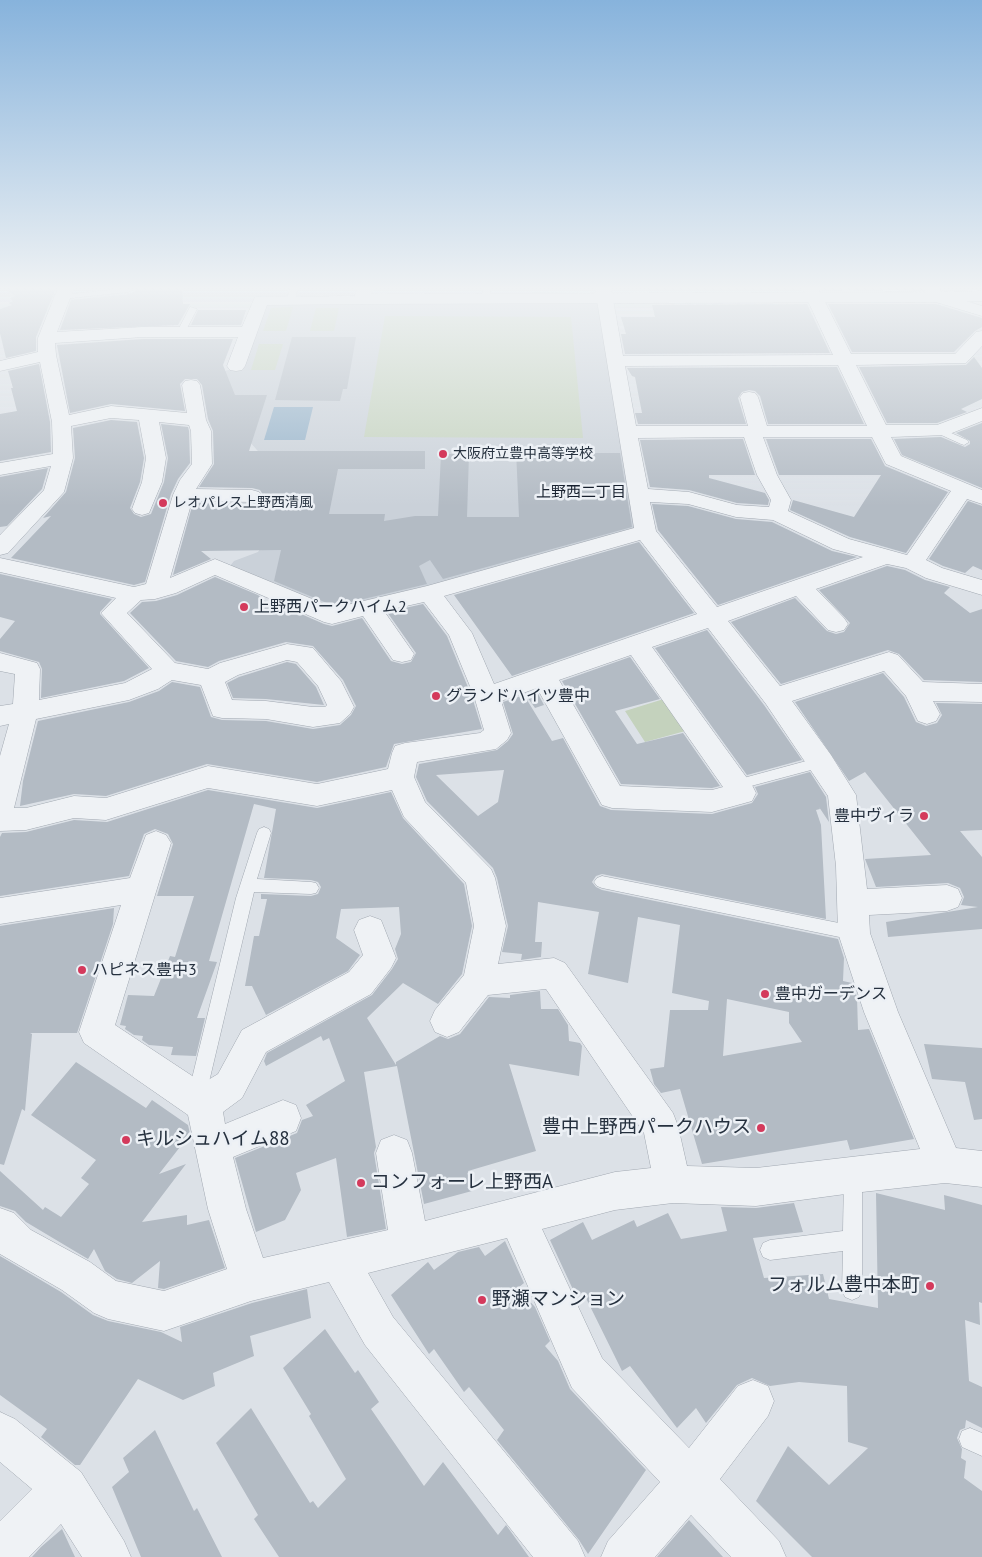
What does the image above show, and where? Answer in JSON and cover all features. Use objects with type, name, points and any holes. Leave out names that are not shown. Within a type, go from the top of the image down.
[{"type":"street","points":[[0,366],[12,361]]},
{"type":"street","points":[[3,541],[54,492],[63,458],[61,422],[49,361]]},
{"type":"street","points":[[236,366],[238,361]]},
{"type":"street","points":[[693,361],[615,361],[645,532],[710,617],[775,697],[842,795],[851,866],[854,933],[881,1012],[944,1165]]},
{"type":"street","points":[[845,361],[893,460],[972,494],[913,563]]},
{"type":"street","points":[[144,593],[183,495],[190,480],[202,464],[201,431],[197,420],[191,385]]},
{"type":"street","points":[[749,396],[767,475],[781,500],[777,514]]},
{"type":"street","points":[[61,422],[111,412],[197,420]]},
{"type":"street","points":[[142,508],[152,482],[156,458],[148,416]]},
{"type":"street","points":[[627,432],[940,431],[981,416]]},
{"type":"street","points":[[0,469],[63,458]]},
{"type":"street","points":[[183,495],[252,496]]},
{"type":"street","points":[[639,495],[689,498],[736,511],[777,514],[841,544],[913,563],[934,573],[982,588]]},
{"type":"street","points":[[211,678],[222,709],[266,710],[313,718],[331,716],[341,707],[328,681],[304,654],[287,652],[229,669],[211,678],[168,671],[113,613],[144,593],[194,578],[215,566],[332,616],[429,593],[645,532]]},
{"type":"street","points":[[487,696],[886,557]]},
{"type":"street","points":[[0,564],[144,593]]},
{"type":"street","points":[[800,587],[836,624]]},
{"type":"street","points":[[429,593],[460,633],[487,696],[498,733],[487,742],[405,753],[400,777],[414,808],[480,878],[490,926],[479,981],[446,1021]]},
{"type":"street","points":[[369,607],[402,654]]},
{"type":"street","points":[[544,677],[612,797],[712,801],[742,793],[636,643]]},
{"type":"street","points":[[775,697],[888,661],[916,691],[927,714]]},
{"type":"street","points":[[0,662],[28,668],[13,714],[0,808]]},
{"type":"street","points":[[13,714],[129,691],[149,683],[168,671]]},
{"type":"street","points":[[916,691],[982,692]]},
{"type":"street","points":[[0,820],[26,819],[74,806],[106,808],[208,777],[317,795],[400,777]]},
{"type":"street","points":[[156,843],[96,1032],[200,1102],[213,1146],[227,1209],[251,1281]]},
{"type":"street","points":[[0,911],[141,889]]},
{"type":"street","points":[[853,903],[947,898]]},
{"type":"street","points":[[200,1102],[230,1086],[254,1041],[360,983],[380,958],[370,930]]},
{"type":"street","points":[[479,981],[554,973],[660,1126],[673,1184]]},
{"type":"street","points":[[213,1146],[283,1118]]},
{"type":"street","points":[[394,1153],[410,1244]]},
{"type":"street","points":[[0,1227],[17,1244],[76,1276],[108,1298],[164,1311],[251,1281],[410,1244],[615,1191],[673,1184],[756,1187],[853,1174],[944,1165],[982,1169]]},
{"type":"street","points":[[516,1216],[587,1373],[763,1557]]},
{"type":"street","points":[[339,1261],[379,1331],[562,1557]]},
{"type":"street","points":[[624,1557],[691,1481],[752,1401]]},
{"type":"street","points":[[0,1434],[65,1488],[108,1557]]},
{"type":"street","points":[[0,1553],[65,1488]]},
{"type":"lane","points":[[940,431],[964,442]]},
{"type":"lane","points":[[736,785],[821,762]]},
{"type":"lane","points":[[200,1102],[248,885],[264,832]]},
{"type":"lane","points":[[602,882],[854,933]]},
{"type":"lane","points":[[248,885],[311,888]]},
{"type":"lane","points":[[852,1290],[853,1174]]},
{"type":"lane","points":[[770,1250],[852,1240]]},
{"type":"shaded area","name":"大阪府立豊中高等学校","points":[[242,361],[610,361],[638,529],[338,611],[230,566],[234,561],[258,552],[290,504],[284,481],[236,426],[221,372],[240,367]]},
{"type":"green space","points":[[254,361],[278,361],[275,370],[251,370]]},
{"type":"green space","points":[[377,361],[575,361],[583,438],[364,437]]},
{"type":"green space","points":[[667,698],[689,730],[645,742],[625,711]]},
{"type":"water","points":[[274,407],[313,407],[305,440],[264,440]]},
{"type":"building","points":[[60,361],[225,361],[223,365],[235,395],[267,395],[249,451],[425,451],[425,469],[338,469],[329,514],[385,514],[384,521],[415,516],[438,516],[441,454],[469,454],[467,517],[519,517],[516,450],[537,450],[536,447],[566,447],[567,450],[591,450],[591,453],[620,453],[632,527],[443,579],[430,560],[419,566],[427,584],[334,606],[274,581],[281,550],[201,551],[211,559],[173,575],[193,503],[252,504],[260,502],[264,496],[260,490],[252,488],[199,487],[214,464],[213,431],[208,419],[202,385],[197,379],[185,379],[180,384],[185,411],[111,404],[70,413]]},
{"type":"building","points":[[286,361],[352,361],[347,389],[343,389],[340,401],[275,400]]},
{"type":"building","points":[[970,361],[977,361],[982,368],[982,399],[961,409],[967,412],[937,423],[887,423],[859,367],[966,365]]},
{"type":"building","points":[[39,364],[50,422],[51,452],[0,461],[0,414],[17,411],[8,371]]},
{"type":"building","points":[[837,367],[864,424],[768,424],[760,396],[755,391],[749,390],[742,392],[738,398],[746,424],[638,424],[635,413],[642,413],[635,377],[632,376],[627,368]]},
{"type":"building","points":[[111,420],[137,422],[144,458],[140,482],[130,508],[134,514],[141,517],[151,514],[164,482],[168,458],[161,424],[188,427],[189,431],[190,463],[178,479],[171,494],[145,582],[134,585],[11,558],[51,516],[43,518],[66,492],[75,458],[73,428]]},
{"type":"building","points":[[982,423],[982,488],[902,455],[894,439],[941,437],[965,447],[970,444],[970,441],[956,433]]},
{"type":"building","points":[[743,439],[755,475],[709,475],[709,478],[765,493],[769,500],[768,505],[737,503],[689,490],[650,487],[640,440]]},
{"type":"building","points":[[766,439],[871,439],[885,466],[948,492],[906,553],[850,537],[790,510],[793,500],[854,517],[881,475],[779,475]]},
{"type":"building","points":[[48,468],[42,489],[7,526],[0,527],[0,477]]},
{"type":"building","points":[[968,501],[982,506],[982,570],[973,566],[965,573],[929,559]]},
{"type":"building","points":[[652,504],[688,506],[736,519],[772,522],[832,551],[857,557],[718,605],[658,530]]},
{"type":"building","points":[[639,542],[694,613],[512,676],[454,595]]},
{"type":"building","points":[[887,566],[905,570],[925,580],[950,587],[944,593],[970,613],[982,609],[982,682],[924,680],[899,654],[888,650],[781,684],[731,622],[795,598],[827,631],[836,634],[844,632],[850,623],[819,590]]},
{"type":"building","points":[[0,574],[112,599],[100,614],[149,668],[124,681],[41,698],[42,669],[39,662],[0,651],[0,639],[15,621],[0,617]]},
{"type":"building","points":[[215,577],[258,595],[269,604],[269,600],[324,624],[332,626],[362,618],[391,661],[402,664],[411,662],[416,653],[387,612],[423,604],[447,636],[472,697],[482,729],[394,744],[386,767],[317,782],[207,764],[106,796],[74,794],[20,806],[23,781],[38,721],[129,702],[159,691],[172,682],[200,687],[211,717],[222,720],[266,721],[313,729],[340,725],[351,715],[356,706],[343,680],[313,646],[286,642],[219,661],[208,667],[176,661],[130,613],[142,602],[156,601],[177,595]]},
{"type":"building","points":[[707,630],[764,705],[802,760],[747,775],[655,648]]},
{"type":"building","points":[[630,657],[660,699],[615,711],[637,744],[683,733],[720,786],[712,788],[621,784],[562,681]]},
{"type":"building","points":[[287,662],[296,664],[316,687],[324,705],[266,699],[233,698],[227,683],[239,677]]},
{"type":"building","points":[[883,673],[904,697],[916,722],[926,726],[937,723],[942,715],[936,703],[982,704],[982,830],[960,831],[982,857],[982,929],[888,937],[886,922],[978,907],[961,905],[964,897],[960,888],[948,883],[876,887],[865,859],[931,855],[865,772],[849,781],[795,702]]},
{"type":"building","points":[[536,690],[544,705],[535,708],[525,694]]},
{"type":"building","points":[[524,695],[552,741],[563,738],[600,806],[611,810],[712,814],[752,803],[758,794],[755,787],[810,772],[826,797],[829,822],[819,807],[820,809],[816,810],[821,825],[826,919],[602,874],[596,876],[592,882],[602,890],[838,939],[844,958],[843,981],[852,983],[857,997],[858,1030],[869,1029],[914,1139],[850,1150],[847,1140],[702,1164],[680,1089],[661,1093],[654,1084],[650,1069],[664,1067],[670,1010],[708,1010],[709,1001],[672,993],[680,925],[638,917],[628,983],[588,974],[599,912],[538,902],[535,942],[542,942],[541,957],[521,960],[522,954],[502,952],[508,926],[493,868],[427,801],[416,777],[419,764],[497,750],[508,741],[513,734],[503,702]],"holes":[[[504,770],[498,802],[478,816],[436,775]],[[727,999],[789,1012],[789,1023],[802,1042],[723,1056]]]},
{"type":"building","points":[[208,790],[317,808],[391,792],[403,818],[464,884],[472,926],[462,974],[438,1004],[403,983],[367,1018],[396,1065],[396,1062],[440,1036],[448,1039],[460,1034],[489,997],[510,998],[510,995],[540,991],[541,1009],[558,1009],[568,1025],[569,1041],[580,1043],[582,1046],[579,1076],[509,1064],[536,1151],[468,1171],[472,1191],[424,1204],[397,1066],[364,1072],[386,1229],[347,1237],[336,1158],[296,1173],[301,1190],[285,1220],[256,1232],[235,1158],[297,1133],[302,1120],[313,1116],[306,1105],[345,1081],[329,1038],[323,1041],[321,1036],[266,1066],[264,1061],[267,1053],[372,995],[398,959],[395,949],[401,934],[399,907],[341,909],[336,938],[360,955],[348,971],[266,1015],[252,986],[245,986],[254,936],[259,936],[267,899],[261,899],[261,894],[311,896],[318,894],[321,887],[318,882],[311,880],[264,878],[276,809],[254,804],[209,961],[217,962],[197,1018],[205,1018],[196,1056],[171,1055],[173,1047],[149,1045],[142,1040],[143,1036],[134,1035],[125,1029],[126,1026],[120,1025],[128,995],[154,996],[170,956],[175,957],[194,896],[157,896],[173,844],[168,834],[155,829],[144,834],[129,876],[0,896],[0,837],[2,833],[26,832],[74,820],[107,822]]},
{"type":"building","points":[[114,908],[113,924],[77,1033],[30,1033],[32,1034],[25,1111],[22,1109],[4,1165],[0,1164],[0,926]]},
{"type":"building","points":[[924,1044],[982,1048],[982,1119],[974,1120],[965,1082],[932,1079]]},
{"type":"building","points":[[76,1062],[146,1108],[152,1100],[188,1125],[190,1134],[159,1174],[186,1164],[142,1222],[187,1215],[187,1225],[209,1220],[225,1268],[164,1289],[158,1288],[160,1261],[132,1283],[117,1279],[105,1271],[94,1249],[88,1259],[26,1222],[15,1211],[0,1206],[0,1171],[43,1210],[45,1207],[61,1217],[89,1184],[81,1178],[96,1160],[31,1115]]},
{"type":"building","points":[[876,1193],[945,1210],[944,1195],[982,1205],[982,1303],[979,1302],[980,1325],[965,1320],[969,1381],[982,1387],[982,1428],[966,1420],[965,1428],[960,1430],[957,1438],[962,1449],[961,1458],[966,1461],[964,1478],[982,1491],[982,1557],[812,1557],[756,1501],[788,1446],[829,1485],[868,1448],[848,1442],[847,1386],[799,1382],[770,1386],[752,1378],[737,1385],[706,1423],[696,1408],[677,1428],[630,1366],[622,1371],[583,1292],[576,1296],[550,1240],[583,1222],[592,1240],[634,1220],[637,1227],[668,1213],[681,1239],[727,1231],[721,1207],[756,1208],[794,1203],[803,1232],[753,1238],[764,1278],[823,1274],[829,1299],[878,1308]]},
{"type":"building","points":[[505,1241],[524,1283],[518,1288],[535,1307],[550,1341],[545,1346],[558,1361],[570,1389],[646,1470],[588,1554],[579,1540],[497,1440],[504,1430],[469,1387],[464,1392],[434,1349],[429,1354],[391,1295],[428,1262],[434,1270],[458,1252],[479,1247],[485,1256]]},
{"type":"building","points":[[0,1256],[61,1292],[93,1315],[108,1321],[161,1332],[182,1342],[180,1327],[252,1303],[307,1289],[311,1318],[250,1336],[254,1356],[213,1373],[215,1386],[183,1400],[138,1379],[80,1465],[75,1465],[41,1437],[47,1429],[0,1395]]},
{"type":"building","points":[[325,1329],[355,1373],[358,1370],[379,1402],[371,1409],[424,1486],[443,1462],[498,1535],[506,1525],[529,1557],[279,1557],[254,1519],[258,1515],[216,1443],[251,1408],[310,1503],[313,1501],[318,1508],[346,1479],[309,1416],[311,1414],[283,1368]]},
{"type":"building","points":[[155,1430],[194,1511],[197,1508],[222,1557],[141,1557],[112,1487],[129,1472],[123,1458]]},
{"type":"building","points":[[689,1520],[723,1557],[657,1557]]},
{"type":"building","points":[[62,1529],[75,1557],[32,1557],[41,1547]]},
{"type":"place","name":"大阪府立豊中高等学校","points":[[443,454]]},
{"type":"place","name":"レオパレス上野西清風","points":[[163,503]]},
{"type":"place","name":"上野西パークハイム2","points":[[244,607]]},
{"type":"place","name":"グランドハイツ豊中","points":[[436,696]]},
{"type":"place","name":"豊中ヴィラ","points":[[924,816]]},
{"type":"place","name":"ハピネス豊中3","points":[[82,970]]},
{"type":"place","name":"豊中ガーデンス","points":[[765,994]]},
{"type":"place","name":"豊中上野西パークハウス","points":[[761,1128]]},
{"type":"place","name":"キルシュハイム88","points":[[126,1140]]},
{"type":"place","name":"コンフォーレ上野西A","points":[[361,1183]]},
{"type":"place","name":"フォルム豊中本町","points":[[930,1286]]},
{"type":"place","name":"野瀬マンション","points":[[482,1300]]},
{"type":"district","name":"上野西二丁目","points":[[581,493]]}]
